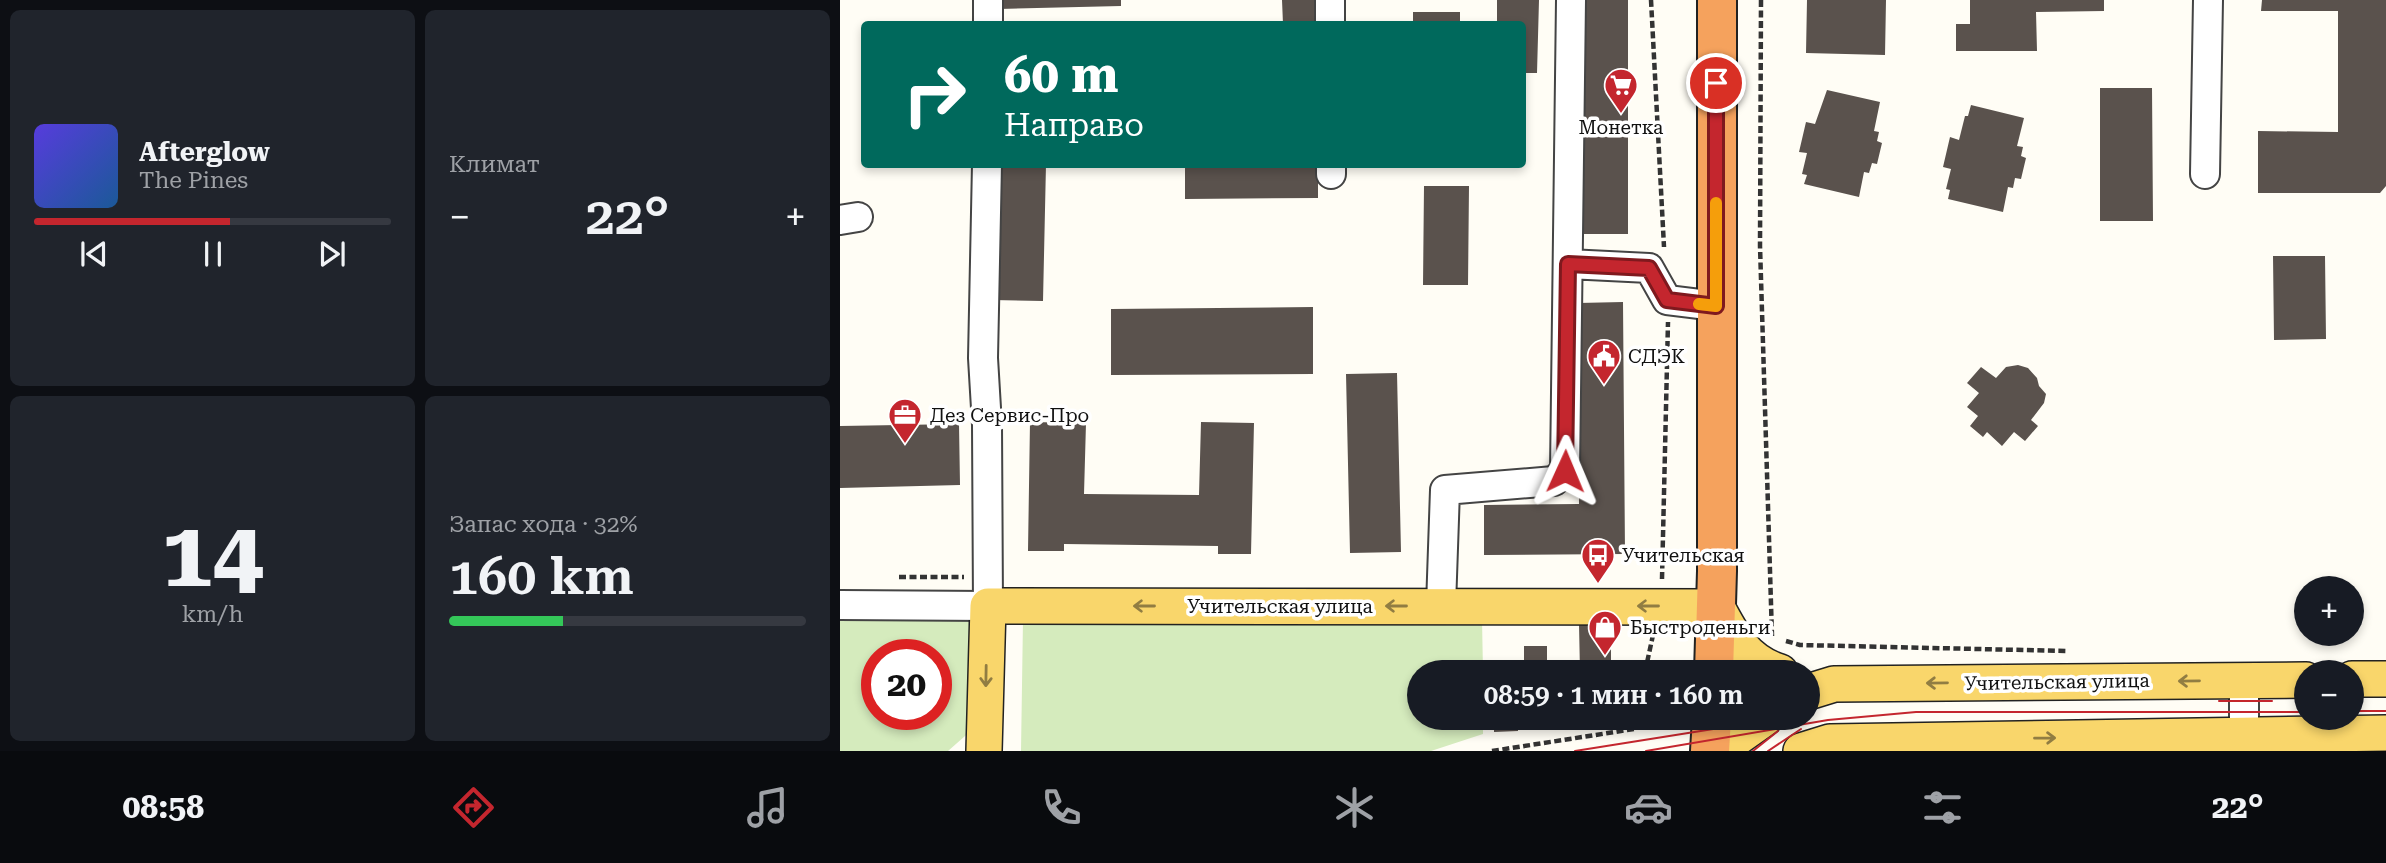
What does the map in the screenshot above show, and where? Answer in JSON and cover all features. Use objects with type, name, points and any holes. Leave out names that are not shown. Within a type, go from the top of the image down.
[{"type":"highway","points":[[1715,660],[1717,607],[1717,0]]},
{"type":"highway","points":[[1710,751],[1711,730]]},
{"type":"main road","name":"Учительская улица","points":[[988,592],[1441,606],[1717,607]]},
{"type":"main road","points":[[984,751],[988,592]]},
{"type":"main road","points":[[1717,607],[1735,644],[1755,660]]},
{"type":"main road","points":[[2364,679],[2386,679]]},
{"type":"main road","name":"Учительская улица","points":[[1820,685],[2294,680]]},
{"type":"main road","points":[[1718,751],[1748,730]]},
{"type":"main road","points":[[1815,746],[2244,743],[2386,733]]},
{"type":"lane","points":[[988,0],[988,21]]},
{"type":"lane","points":[[1330,0],[1330,21]]},
{"type":"lane","points":[[1441,606],[1445,490],[1554,481],[1565,471],[1571,0]]},
{"type":"lane","points":[[2205,174],[2208,0]]},
{"type":"lane","points":[[840,605],[988,592],[987,425],[983,358],[987,168]]},
{"type":"lane","points":[[1568,264],[1649,268],[1667,300],[1716,306]]},
{"type":"lane","points":[[2244,680],[2244,743]]},
{"type":"path","points":[[1650,579],[1663,579],[1667,300],[1651,0]]},
{"type":"path","points":[[1761,0],[1760,246],[1772,637],[1800,645],[2076,651]]},
{"type":"path","points":[[894,577],[988,592]]},
{"type":"path","points":[[1492,751],[1628,730]]},
{"type":"green space","points":[[1023,619],[1482,619],[1483,660],[1407,660],[1407,730],[1483,730],[1483,734],[1431,751],[1021,751]]},
{"type":"green space","points":[[840,621],[975,621],[973,729],[948,751],[840,751]]},
{"type":"building","points":[[999,0],[1121,0],[1121,6],[999,9]]},
{"type":"building","points":[[1282,0],[1317,0],[1317,21],[1283,21]]},
{"type":"building","points":[[1497,0],[1539,0],[1537,73],[1526,73],[1526,21],[1497,21]]},
{"type":"building","points":[[1578,0],[1628,0],[1628,234],[1579,234]]},
{"type":"building","points":[[1807,0],[1886,0],[1885,55],[1806,53]]},
{"type":"building","points":[[1970,0],[2104,0],[2104,11],[2036,12],[2037,51],[1956,51],[1956,24],[1970,24]]},
{"type":"building","points":[[2262,0],[2386,0],[2386,186],[2380,193],[2258,193],[2258,131],[2338,132],[2338,11],[2261,11]]},
{"type":"building","points":[[1413,12],[1460,12],[1460,21],[1413,21]]},
{"type":"building","points":[[2100,88],[2152,88],[2153,221],[2100,221]]},
{"type":"building","points":[[1827,90],[1880,102],[1874,131],[1879,132],[1877,141],[1882,143],[1877,164],[1872,163],[1869,173],[1864,172],[1859,197],[1804,184],[1807,175],[1802,174],[1807,153],[1799,152],[1806,122],[1815,124]]},
{"type":"building","points":[[1971,105],[2024,118],[2017,146],[2023,147],[2021,156],[2026,158],[2021,179],[2015,178],[2013,188],[2008,187],[2003,212],[1948,199],[1950,190],[1946,189],[1951,169],[1943,167],[1950,137],[1959,140],[1965,116],[1968,116]]},
{"type":"building","points":[[995,168],[1046,168],[1043,301],[992,300]]},
{"type":"building","points":[[1185,168],[1318,168],[1318,198],[1185,199]]},
{"type":"building","points":[[1424,186],[1469,186],[1468,285],[1423,285]]},
{"type":"building","points":[[2273,256],[2325,256],[2326,339],[2274,340]]},
{"type":"building","points":[[1623,302],[1625,554],[1484,555],[1484,505],[1579,504],[1578,303]]},
{"type":"building","points":[[1313,307],[1313,374],[1111,375],[1111,309]]},
{"type":"building","points":[[2018,365],[2028,368],[2046,394],[2044,403],[2031,420],[2038,426],[2025,441],[2014,432],[2002,446],[1987,432],[1983,437],[1970,426],[1978,416],[1967,407],[1979,393],[1967,383],[1981,367],[1996,378],[2006,367]]},
{"type":"building","points":[[1397,373],[1401,552],[1350,553],[1346,374]]},
{"type":"building","points":[[1030,422],[1086,423],[1084,494],[1199,495],[1201,422],[1254,423],[1251,554],[1218,554],[1218,546],[1064,544],[1064,551],[1028,551]]},
{"type":"building","points":[[959,424],[960,485],[840,488],[840,426]]},
{"type":"building","points":[[1579,624],[1611,624],[1611,660],[1580,660]]},
{"type":"building","points":[[1524,646],[1547,646],[1547,660],[1524,660]]},
{"type":"building","points":[[1494,730],[1518,730],[1518,731]]},
{"type":"tram line","points":[[2219,701],[2272,701]]},
{"type":"tram line","points":[[2364,711],[2386,711]]},
{"type":"tram line","points":[[1646,751],[1828,720],[1916,712],[2294,712]]},
{"type":"tram line","points":[[1575,751],[1707,730]]},
{"type":"tram line","points":[[1768,751],[1800,730]]},
{"type":"tram line","points":[[1753,751],[1778,731]]},
{"type":"slow traffic","points":[[1699,304],[1716,306],[1716,203]]},
{"type":"place","name":"Монетка","points":[[1621,115]]},
{"type":"place","name":"СДЭК","points":[[1604,386]]},
{"type":"place","name":"Дез Сервис-Про","points":[[905,445]]},
{"type":"place","name":"Учительская","points":[[1598,585]]},
{"type":"place","name":"Быстроденьги","points":[[1605,657]]},
{"type":"route","points":[[1565,471],[1568,264],[1649,268],[1667,300],[1716,306],[1716,83]]}]
